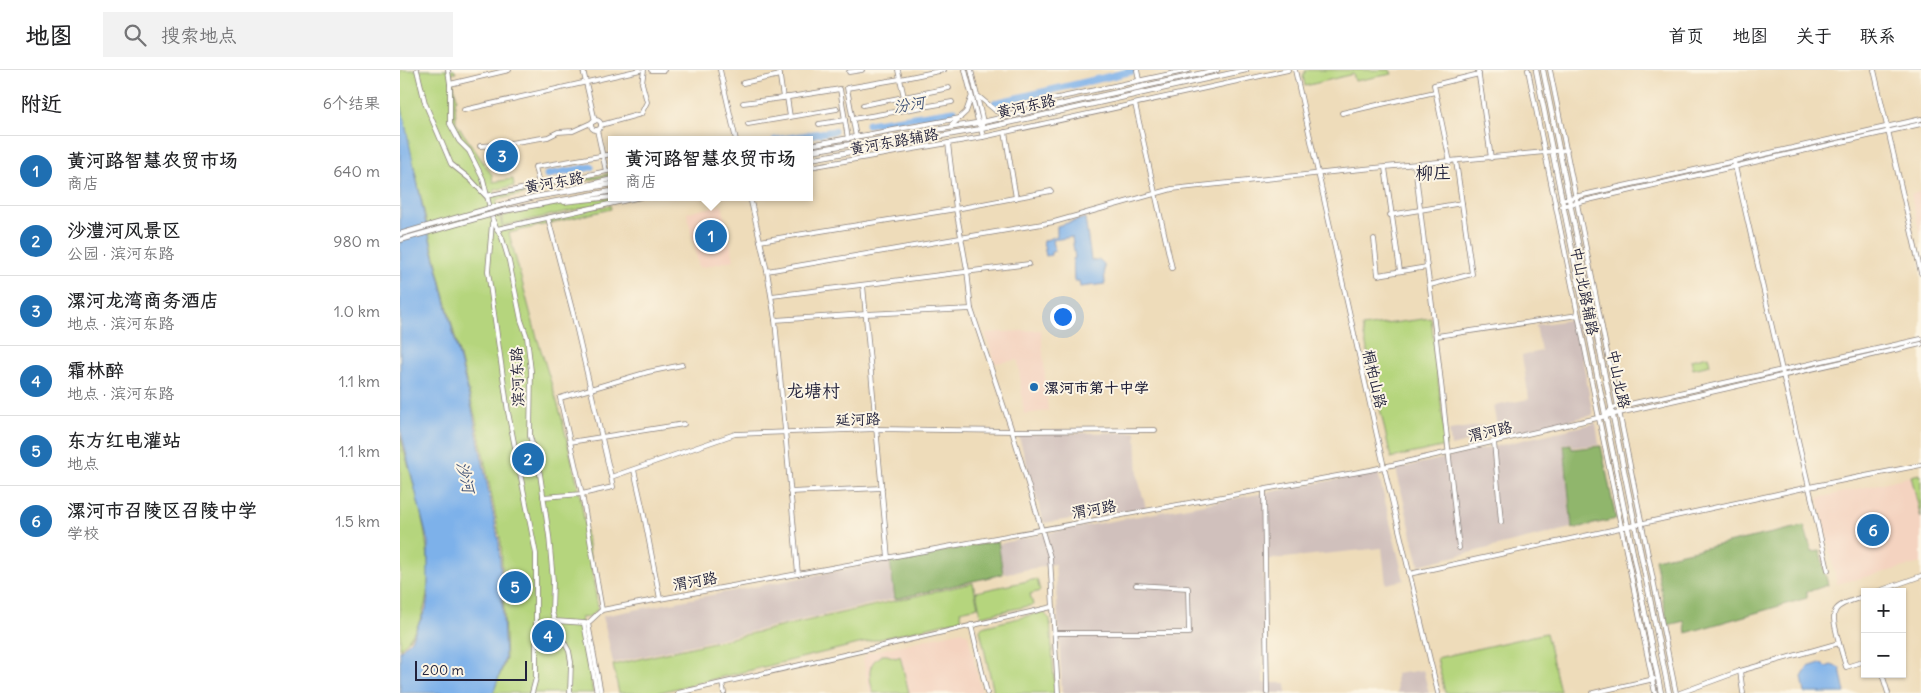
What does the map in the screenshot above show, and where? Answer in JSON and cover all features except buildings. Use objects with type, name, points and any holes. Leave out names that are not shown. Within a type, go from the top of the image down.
[{"type":"main road","name":"黄河东路","points":[[813,151],[948,129],[1217,70]]},
{"type":"main road","name":"黄河东路","points":[[813,158],[981,129],[1246,70]]},
{"type":"main road","name":"中山北路","points":[[1536,70],[1662,693]]},
{"type":"main road","name":"中山北路","points":[[1543,70],[1669,693]]},
{"type":"main road","name":"黄河东路","points":[[400,234],[534,197],[608,185]]},
{"type":"main road","name":"黄河东路","points":[[400,240],[503,211],[608,192]]},
{"type":"street","points":[[416,70],[425,103],[451,164],[472,180],[486,196],[606,171],[598,130],[601,125],[641,114],[647,102],[642,83],[644,70]]},
{"type":"street","name":"滨河东路","points":[[448,70],[450,124],[453,132],[476,162],[483,179],[493,221],[509,261],[521,320],[527,337],[530,371],[530,436],[540,474],[543,497],[553,582],[552,612],[569,651],[571,662],[570,693]]},
{"type":"street","points":[[450,84],[509,70]]},
{"type":"street","points":[[583,70],[594,121],[592,128],[598,130]]},
{"type":"street","points":[[464,110],[640,70]]},
{"type":"street","points":[[651,70],[664,70]]},
{"type":"street","points":[[720,70],[735,136]]},
{"type":"street","points":[[849,72],[862,70]]},
{"type":"street","points":[[898,70],[904,97]]},
{"type":"street","points":[[856,137],[847,88],[900,80],[944,70]]},
{"type":"street","points":[[965,70],[977,123],[983,137]]},
{"type":"street","points":[[971,70],[983,122],[981,129]]},
{"type":"street","points":[[1137,70],[1139,80]]},
{"type":"street","points":[[996,111],[1189,70]]},
{"type":"street","name":"黄河东路辅路","points":[[813,166],[983,137],[1288,70]]},
{"type":"street","name":"桐柏山路","points":[[1295,70],[1384,467],[1438,693]]},
{"type":"street","name":"中山北路辅路","points":[[1528,70],[1655,693]]},
{"type":"street","name":"中山北路辅路","points":[[1550,70],[1678,693]]},
{"type":"street","points":[[1874,70],[1921,273]]},
{"type":"street","points":[[1450,162],[1434,85],[1479,72],[1491,158]]},
{"type":"street","points":[[743,82],[779,73],[790,117]]},
{"type":"street","points":[[864,105],[949,88]]},
{"type":"street","points":[[743,103],[840,89],[848,139]]},
{"type":"street","points":[[1342,114],[1435,92]]},
{"type":"street","points":[[977,95],[996,111],[1015,115]]},
{"type":"street","points":[[948,129],[960,118],[970,104],[971,96]]},
{"type":"street","points":[[852,119],[952,102]]},
{"type":"street","points":[[1136,104],[1172,268]]},
{"type":"street","points":[[748,124],[837,109]]},
{"type":"street","name":"黄河东路辅路","points":[[813,145],[960,118]]},
{"type":"street","points":[[1561,200],[1577,203],[1887,129],[1921,119]]},
{"type":"street","points":[[819,124],[845,120]]},
{"type":"street","points":[[480,146],[548,137],[558,132],[573,131],[594,121],[598,121],[601,125]]},
{"type":"street","points":[[1887,129],[1921,124]]},
{"type":"street","points":[[1004,132],[1016,198]]},
{"type":"street","points":[[948,143],[971,309],[1012,431],[1050,557],[1058,693]]},
{"type":"street","points":[[767,271],[1054,222],[1172,189],[1317,173],[1567,150]]},
{"type":"street","points":[[539,184],[535,167],[608,155]]},
{"type":"street","points":[[1430,284],[1472,274],[1456,161]]},
{"type":"street","points":[[1562,206],[1576,197],[1734,164]]},
{"type":"street","points":[[1734,164],[1828,570]]},
{"type":"street","points":[[1415,165],[1437,336],[1459,548]]},
{"type":"street","points":[[1385,168],[1390,215],[1400,271]]},
{"type":"street","points":[[534,197],[608,180]]},
{"type":"street","points":[[760,241],[956,209],[1052,191]]},
{"type":"street","points":[[534,205],[608,197]]},
{"type":"street","points":[[497,229],[623,201]]},
{"type":"street","points":[[751,201],[772,296],[798,574]]},
{"type":"street","points":[[1390,215],[1462,204]]},
{"type":"street","points":[[548,218],[592,388],[612,477]]},
{"type":"street","points":[[493,221],[488,272],[508,412],[536,554],[536,678],[532,693]]},
{"type":"street","points":[[1374,239],[1378,275],[1427,267]]},
{"type":"street","points":[[772,296],[967,270],[1029,264]]},
{"type":"street","points":[[863,284],[888,558]]},
{"type":"street","points":[[775,320],[971,309]]},
{"type":"street","points":[[1437,336],[1578,315]]},
{"type":"street","name":"渭河路","points":[[602,610],[1384,467],[1690,397],[1921,339]]},
{"type":"street","name":"渭河路","points":[[1860,355],[1921,344]]},
{"type":"street","points":[[555,621],[586,623],[602,610],[582,494],[560,398],[648,372],[682,365]]},
{"type":"street","name":"渭河路","points":[[1612,408],[1782,373]]},
{"type":"street","points":[[1688,391],[1690,397]]},
{"type":"street","points":[[1606,416],[1612,408]]},
{"type":"street","points":[[570,442],[684,424]]},
{"type":"street","name":"延河路","points":[[582,494],[614,487],[612,477],[735,434],[876,429],[1012,431],[1155,430]]},
{"type":"street","points":[[1494,442],[1501,522]]},
{"type":"street","points":[[1409,574],[1809,487],[1921,465]]},
{"type":"street","points":[[634,470],[644,510],[660,599]]},
{"type":"street","points":[[790,492],[882,488]]},
{"type":"street","points":[[1264,490],[1267,693]]},
{"type":"street","points":[[543,497],[582,494]]},
{"type":"street","points":[[1887,588],[1921,576]]},
{"type":"street","points":[[1054,633],[1189,633],[1188,588],[1136,585]]},
{"type":"street","points":[[1861,597],[1838,606],[1834,613],[1834,622],[1846,667],[1861,662]]},
{"type":"street","points":[[678,693],[1052,606]]},
{"type":"street","points":[[586,623],[597,693]]},
{"type":"street","points":[[586,623],[601,693]]},
{"type":"street","points":[[972,625],[987,693]]},
{"type":"street","points":[[1678,693],[1740,671],[1839,643]]},
{"type":"street","points":[[1740,671],[1743,693]]},
{"type":"street","points":[[1593,693],[1659,678]]},
{"type":"street","points":[[1883,678],[1888,693]]},
{"type":"street","points":[[722,683],[724,693]]},
{"type":"shaded area","points":[[1921,192],[1921,238],[1911,194]]},
{"type":"shaded area","points":[[722,205],[734,260],[699,268],[687,213]]},
{"type":"shaded area","points":[[1575,319],[1593,415],[1499,436],[1493,406],[1529,399],[1522,356],[1541,351],[1536,325]]},
{"type":"shaded area","name":"漯河市第十中学","points":[[1041,330],[1048,411],[1024,414],[1018,360],[995,363],[985,333]]},
{"type":"shaded area","points":[[1596,423],[1599,445],[1573,447],[1572,443],[1563,444],[1571,528],[1419,565],[1396,469]]},
{"type":"shaded area","points":[[1485,425],[1487,437],[1451,446],[1449,430]]},
{"type":"shaded area","points":[[1136,432],[1138,478],[1146,508],[1044,523],[1018,434]]},
{"type":"shaded area","points":[[1378,472],[1404,580],[1386,584],[1382,548],[1264,560],[1263,683],[1286,683],[1287,693],[1062,693],[1055,564],[1004,574],[999,544],[1047,533]]},
{"type":"shaded area","points":[[1921,474],[1921,563],[1837,584],[1818,498]]},
{"type":"shaded area","points":[[889,561],[894,599],[613,663],[603,616]]},
{"type":"shaded area","points":[[962,631],[968,635],[982,693],[870,693],[863,660],[867,653]]},
{"type":"shaded area","points":[[1423,670],[1429,693],[1397,693],[1396,674]]},
{"type":"green space","points":[[400,70],[454,70],[456,73],[451,73],[457,99],[455,101],[456,123],[492,175],[493,182],[513,179],[514,186],[494,190],[495,196],[608,174],[608,176],[496,200],[502,225],[502,216],[534,209],[583,200],[608,198],[608,201],[615,201],[502,226],[503,228],[610,205],[611,209],[509,233],[536,334],[561,415],[580,494],[598,609],[589,617],[581,618],[593,693],[493,693],[506,659],[501,543],[477,424],[430,237],[400,97]]},
{"type":"green space","points":[[1306,70],[1390,70],[1392,74],[1355,81],[1353,74],[1305,86],[1303,76]]},
{"type":"green space","points":[[1431,318],[1446,446],[1391,458],[1362,327]]},
{"type":"green space","points":[[1708,356],[1710,365],[1693,369],[1691,360]]},
{"type":"green space","points":[[400,435],[422,517],[427,546],[428,575],[425,602],[416,627],[400,649]]},
{"type":"green space","points":[[1571,444],[1572,449],[1601,446],[1616,519],[1572,529],[1564,445]]},
{"type":"green space","points":[[1920,474],[1921,480],[1921,518],[1911,476]]},
{"type":"green space","points":[[1804,526],[1812,552],[1820,551],[1828,585],[1807,592],[1807,598],[1686,633],[1684,621],[1668,625],[1655,559]]},
{"type":"green space","points":[[998,541],[1003,574],[895,599],[890,561]]},
{"type":"green space","points":[[1037,579],[1040,591],[1030,594],[1033,605],[981,616],[976,592]]},
{"type":"green space","points":[[973,583],[978,607],[960,611],[962,619],[656,693],[619,693],[613,665]]},
{"type":"green space","points":[[1043,612],[1050,619],[1055,693],[994,693],[980,630],[982,627]]},
{"type":"green space","points":[[1546,633],[1560,691],[1551,693],[1445,693],[1437,658]]},
{"type":"green space","points":[[882,655],[896,658],[900,656],[909,693],[873,693],[870,677],[871,667]]},
{"type":"water","name":"沙河","points":[[400,99],[425,220],[472,409],[499,543],[505,658],[492,693],[400,693],[400,651],[411,640],[426,609],[428,596],[428,542],[400,428]]},
{"type":"water","points":[[1085,218],[1091,260],[1100,260],[1104,264],[1105,284],[1080,287],[1079,281],[1074,281],[1073,259],[1075,258],[1072,237],[1053,240],[1055,251],[1051,252],[1051,255],[1046,256],[1043,241],[1057,236],[1057,226]]},
{"type":"water","points":[[1820,663],[1826,667],[1831,665],[1840,668],[1845,693],[1805,693],[1802,677],[1808,667]]},
{"type":"waterway","name":"汾河","points":[[995,103],[1133,71]]},
{"type":"waterway","name":"汾河","points":[[868,124],[954,111]]},
{"type":"waterway","name":"汾河","points":[[801,136],[834,131]]},
{"type":"waterway","name":"汾河","points":[[547,175],[591,167]]},
{"type":"place","name":"漯河龙湾商务酒店","points":[[502,156]]},
{"type":"place","name":"黄河路智慧农贸市场","points":[[711,236]]},
{"type":"place","name":"漯河市第十中学","points":[[1034,387]]},
{"type":"place","name":"沙澧河风景区","points":[[528,459]]},
{"type":"place","name":"漯河市召陵区召陵中学","points":[[1873,530]]},
{"type":"place","name":"东方红电灌站","points":[[515,587]]},
{"type":"place","name":"霜林醉","points":[[548,636]]},
{"type":"district","name":"柳庄","points":[[1433,172]]},
{"type":"district","name":"龙塘村","points":[[813,390]]}]
